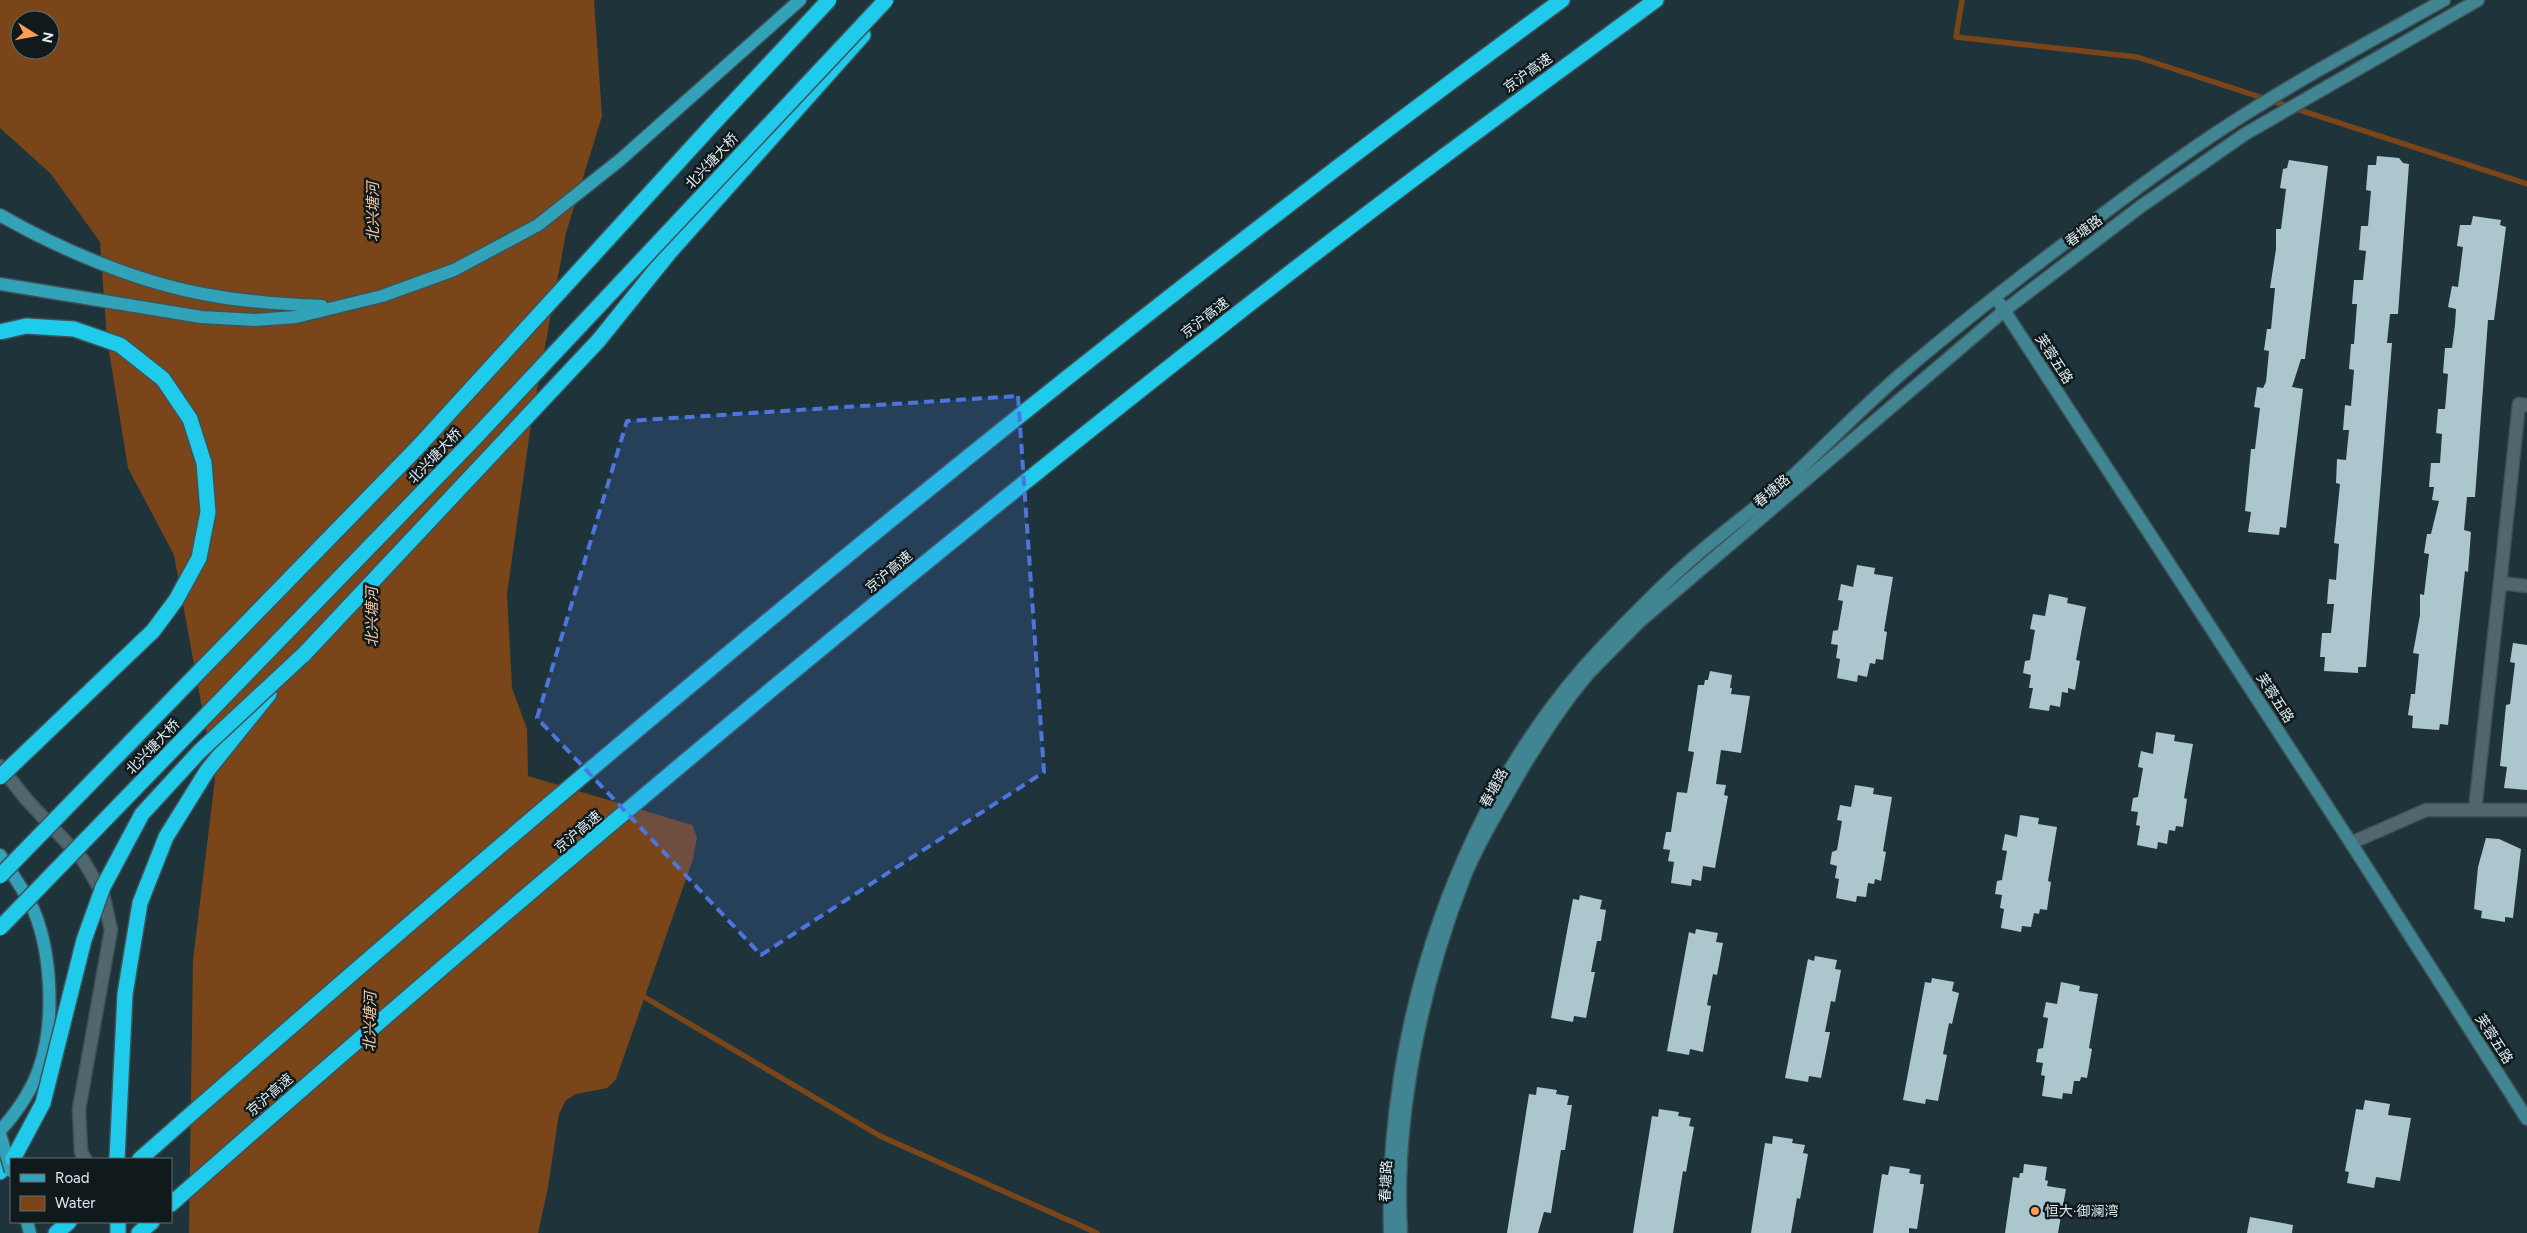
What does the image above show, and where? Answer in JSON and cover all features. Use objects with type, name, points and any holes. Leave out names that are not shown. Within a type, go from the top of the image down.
[{"type":"highway","name":"北兴塘大桥","points":[[0,876],[418,448],[714,123],[830,0]]},
{"type":"highway","name":"北兴塘大桥","points":[[0,928],[478,434],[886,0]]},
{"type":"highway","points":[[117,1158],[125,994],[140,903],[166,836],[207,771],[239,729],[302,656],[598,340],[669,253],[894,0]]},
{"type":"highway","points":[[141,1158],[376,951],[884,523],[1203,270],[1442,87],[1562,0]]},
{"type":"highway","name":"京沪高速","points":[[172,1203],[410,993],[919,568],[1235,316],[1475,133],[1656,0]]},
{"type":"highway","points":[[0,332],[26,326],[74,329],[120,345],[163,379],[190,419],[204,463],[208,512],[199,558],[176,600],[153,631],[0,777]]},
{"type":"highway","points":[[13,1158],[43,1103],[84,940],[103,887],[142,814],[200,752],[302,656]]},
{"type":"highway","points":[[0,1172],[10,1162]]},
{"type":"highway","points":[[56,1233],[68,1223]]},
{"type":"highway","points":[[139,1233],[151,1223]]},
{"type":"main road","points":[[0,284],[201,317],[255,320],[296,317],[382,296],[454,270],[538,225],[620,160],[800,0]]},
{"type":"main road","points":[[0,215],[28,231],[64,247],[148,280],[207,295],[260,303],[332,307]]},
{"type":"main road","points":[[0,854],[34,911],[47,963],[49,1016],[39,1069],[16,1113],[0,1132],[10,1167]]},
{"type":"street","name":"春塘路","points":[[1390,1233],[1390,1177],[1394,1120],[1402,1064],[1422,978],[1455,877],[1475,834],[1523,750],[1573,680],[1603,645],[1684,566],[1786,481],[1900,375],[1994,296],[2130,193],[2236,120],[2298,82],[2444,0]]},
{"type":"street","name":"春塘路","points":[[1401,1233],[1400,1212],[1404,1122],[1418,1033],[1441,947],[1465,876],[1508,792],[1543,736],[1587,675],[1638,623],[2005,310],[2140,207],[2258,127],[2478,0]]},
{"type":"street","name":"芙蓉五路","points":[[1994,296],[2005,310],[2351,843],[2527,1119]]},
{"type":"street","points":[[2475,810],[2519,404],[2527,405]]},
{"type":"street","points":[[2500,583],[2527,586]]},
{"type":"street","points":[[0,766],[26,799],[83,860],[104,894],[111,930],[79,1109],[81,1152],[84,1158]]},
{"type":"street","points":[[2351,843],[2426,810],[2527,810]]},
{"type":"highlighted area","points":[[1018,396],[1044,772],[761,955],[537,718],[627,421]]},
{"type":"water","name":"北兴塘河","points":[[0,0],[594,0],[602,116],[566,233],[532,417],[507,594],[512,688],[527,729],[528,776],[692,825],[697,837],[693,859],[616,1079],[607,1088],[576,1094],[566,1100],[559,1114],[548,1187],[538,1233],[189,1233],[193,960],[215,779],[174,555],[128,468],[107,339],[100,242],[51,174],[0,128]]},
{"type":"building","points":[[2377,156],[2399,158],[2403,163],[2409,164],[2398,314],[2390,314],[2387,343],[2392,343],[2366,667],[2358,667],[2358,673],[2324,671],[2325,657],[2320,657],[2322,633],[2331,633],[2334,604],[2327,604],[2329,579],[2336,580],[2339,544],[2334,543],[2340,484],[2336,483],[2337,459],[2346,460],[2349,430],[2343,430],[2345,405],[2351,406],[2354,370],[2349,369],[2351,344],[2354,344],[2357,304],[2352,304],[2354,280],[2363,280],[2366,251],[2359,250],[2361,226],[2368,226],[2371,191],[2366,190],[2368,165],[2376,165]]},
{"type":"building","points":[[2289,160],[2328,166],[2305,359],[2301,359],[2292,387],[2303,389],[2286,528],[2280,527],[2279,535],[2248,532],[2251,512],[2245,511],[2251,449],[2255,449],[2260,408],[2254,407],[2257,387],[2263,388],[2266,382],[2269,351],[2264,350],[2267,329],[2271,329],[2275,288],[2270,288],[2276,249],[2276,229],[2281,229],[2286,189],[2280,188],[2283,169],[2287,168]]},
{"type":"building","points":[[2473,216],[2501,220],[2500,225],[2506,227],[2494,320],[2488,320],[2475,497],[2467,497],[2464,530],[2471,532],[2468,572],[2465,571],[2448,725],[2440,724],[2439,730],[2412,728],[2413,716],[2408,715],[2411,694],[2415,694],[2419,654],[2413,653],[2420,615],[2420,594],[2424,595],[2429,554],[2424,553],[2427,534],[2431,534],[2439,501],[2432,500],[2434,487],[2429,487],[2431,463],[2440,463],[2442,434],[2436,433],[2438,409],[2445,409],[2448,374],[2443,373],[2445,348],[2452,348],[2455,325],[2456,309],[2448,307],[2452,286],[2458,287],[2463,247],[2457,246],[2460,225],[2471,225]]},
{"type":"building","points":[[1857,565],[1875,568],[1874,574],[1893,577],[1884,631],[1887,632],[1883,660],[1876,659],[1875,664],[1870,663],[1867,677],[1858,675],[1857,682],[1837,678],[1840,659],[1836,658],[1838,645],[1831,644],[1833,631],[1838,630],[1843,601],[1838,600],[1841,584],[1853,587]]},
{"type":"building","points":[[2049,594],[2068,598],[2067,603],[2086,607],[2076,660],[2080,661],[2075,690],[2068,688],[2068,693],[2062,692],[2060,707],[2050,705],[2049,711],[2029,708],[2033,688],[2029,688],[2031,675],[2023,673],[2025,661],[2030,660],[2035,630],[2030,629],[2033,614],[2045,616]]},
{"type":"building","points":[[2513,643],[2527,645],[2527,790],[2504,788],[2507,767],[2500,766],[2506,705],[2510,704],[2515,663],[2510,662]]},
{"type":"building","points":[[1710,671],[1732,675],[1731,694],[1750,696],[1741,753],[1721,750],[1716,784],[1726,785],[1724,795],[1728,796],[1715,868],[1703,866],[1701,881],[1692,879],[1691,886],[1671,883],[1674,862],[1668,861],[1670,850],[1663,849],[1666,832],[1671,832],[1677,792],[1687,793],[1694,752],[1688,751],[1698,685],[1704,685],[1705,680],[1708,680]]},
{"type":"building","points":[[2156,732],[2175,735],[2174,741],[2193,744],[2184,798],[2187,799],[2183,827],[2176,826],[2175,831],[2169,830],[2167,844],[2158,842],[2157,849],[2137,845],[2140,826],[2136,825],[2138,812],[2131,811],[2133,798],[2138,797],[2143,768],[2138,767],[2141,751],[2153,754]]},
{"type":"building","points":[[1855,785],[1874,788],[1873,794],[1892,797],[1883,851],[1886,852],[1881,881],[1875,879],[1874,884],[1868,883],[1866,897],[1857,896],[1856,902],[1836,898],[1839,879],[1835,878],[1837,866],[1830,864],[1832,852],[1837,850],[1842,821],[1837,820],[1840,805],[1851,807]]},
{"type":"building","points":[[2020,815],[2039,818],[2038,824],[2057,827],[2048,881],[2051,882],[2047,910],[2040,909],[2039,914],[2034,913],[2031,927],[2022,926],[2021,932],[2001,928],[2004,909],[2000,908],[2002,895],[1995,894],[1997,881],[2002,880],[2007,851],[2002,850],[2005,834],[2017,837]]},
{"type":"building","points":[[2486,838],[2499,839],[2521,849],[2513,918],[2505,917],[2505,922],[2481,918],[2482,911],[2474,909],[2478,867]]},
{"type":"building","points":[[1580,895],[1602,900],[1600,909],[1606,910],[1601,941],[1597,941],[1591,972],[1595,972],[1586,1018],[1574,1016],[1573,1022],[1551,1018],[1573,899],[1579,900]]},
{"type":"building","points":[[1696,929],[1718,933],[1716,942],[1723,943],[1717,975],[1713,974],[1707,1005],[1711,1006],[1703,1052],[1690,1049],[1689,1055],[1667,1051],[1689,932],[1695,934]]},
{"type":"building","points":[[1815,956],[1837,960],[1835,969],[1841,970],[1835,1002],[1831,1001],[1825,1032],[1830,1032],[1821,1078],[1809,1076],[1808,1082],[1785,1078],[1808,959],[1814,961]]},
{"type":"building","points":[[1932,978],[1954,982],[1952,991],[1959,993],[1952,1024],[1949,1023],[1943,1054],[1947,1055],[1938,1101],[1926,1099],[1925,1104],[1903,1100],[1925,982],[1931,983]]},
{"type":"building","points":[[2061,982],[2080,986],[2079,991],[2098,994],[2089,1048],[2092,1049],[2087,1078],[2081,1077],[2080,1081],[2074,1081],[2072,1094],[2063,1093],[2062,1099],[2042,1096],[2045,1076],[2041,1075],[2043,1063],[2036,1062],[2038,1049],[2043,1048],[2048,1018],[2043,1017],[2046,1002],[2057,1004]]},
{"type":"building","points":[[1537,1087],[1557,1090],[1556,1094],[1569,1096],[1567,1105],[1572,1105],[1565,1150],[1561,1150],[1551,1213],[1544,1212],[1538,1233],[1507,1233],[1529,1094],[1536,1095]]},
{"type":"building","points":[[2365,1100],[2390,1104],[2388,1115],[2411,1118],[2400,1181],[2376,1177],[2374,1188],[2347,1183],[2349,1172],[2345,1171],[2356,1109],[2363,1110]]},
{"type":"building","points":[[1659,1109],[1679,1112],[1678,1116],[1691,1118],[1689,1126],[1694,1127],[1686,1172],[1683,1171],[1673,1233],[1633,1233],[1652,1116],[1658,1117]]},
{"type":"building","points":[[1773,1136],[1793,1139],[1792,1143],[1805,1145],[1803,1153],[1808,1154],[1800,1199],[1797,1198],[1791,1233],[1751,1233],[1765,1143],[1772,1144]]},
{"type":"building","name":"恒大·御澜湾","points":[[2024,1164],[2047,1167],[2045,1180],[2048,1181],[2047,1186],[2066,1189],[2058,1233],[2005,1233],[2013,1177],[2019,1178],[2020,1173],[2023,1173]]},
{"type":"building","points":[[1890,1166],[1910,1169],[1909,1173],[1921,1175],[1920,1184],[1924,1184],[1917,1229],[1909,1228],[1909,1233],[1873,1233],[1882,1174],[1888,1175]]},
{"type":"building","points":[[2250,1217],[2293,1225],[2292,1233],[2247,1233]]},
{"type":"waterway","points":[[1962,0],[1956,37],[2137,57],[2527,184]]},
{"type":"waterway","points":[[639,994],[880,1136],[1097,1233]]},
{"type":"place","name":"恒大·御澜湾","points":[[2035,1211]]}]
